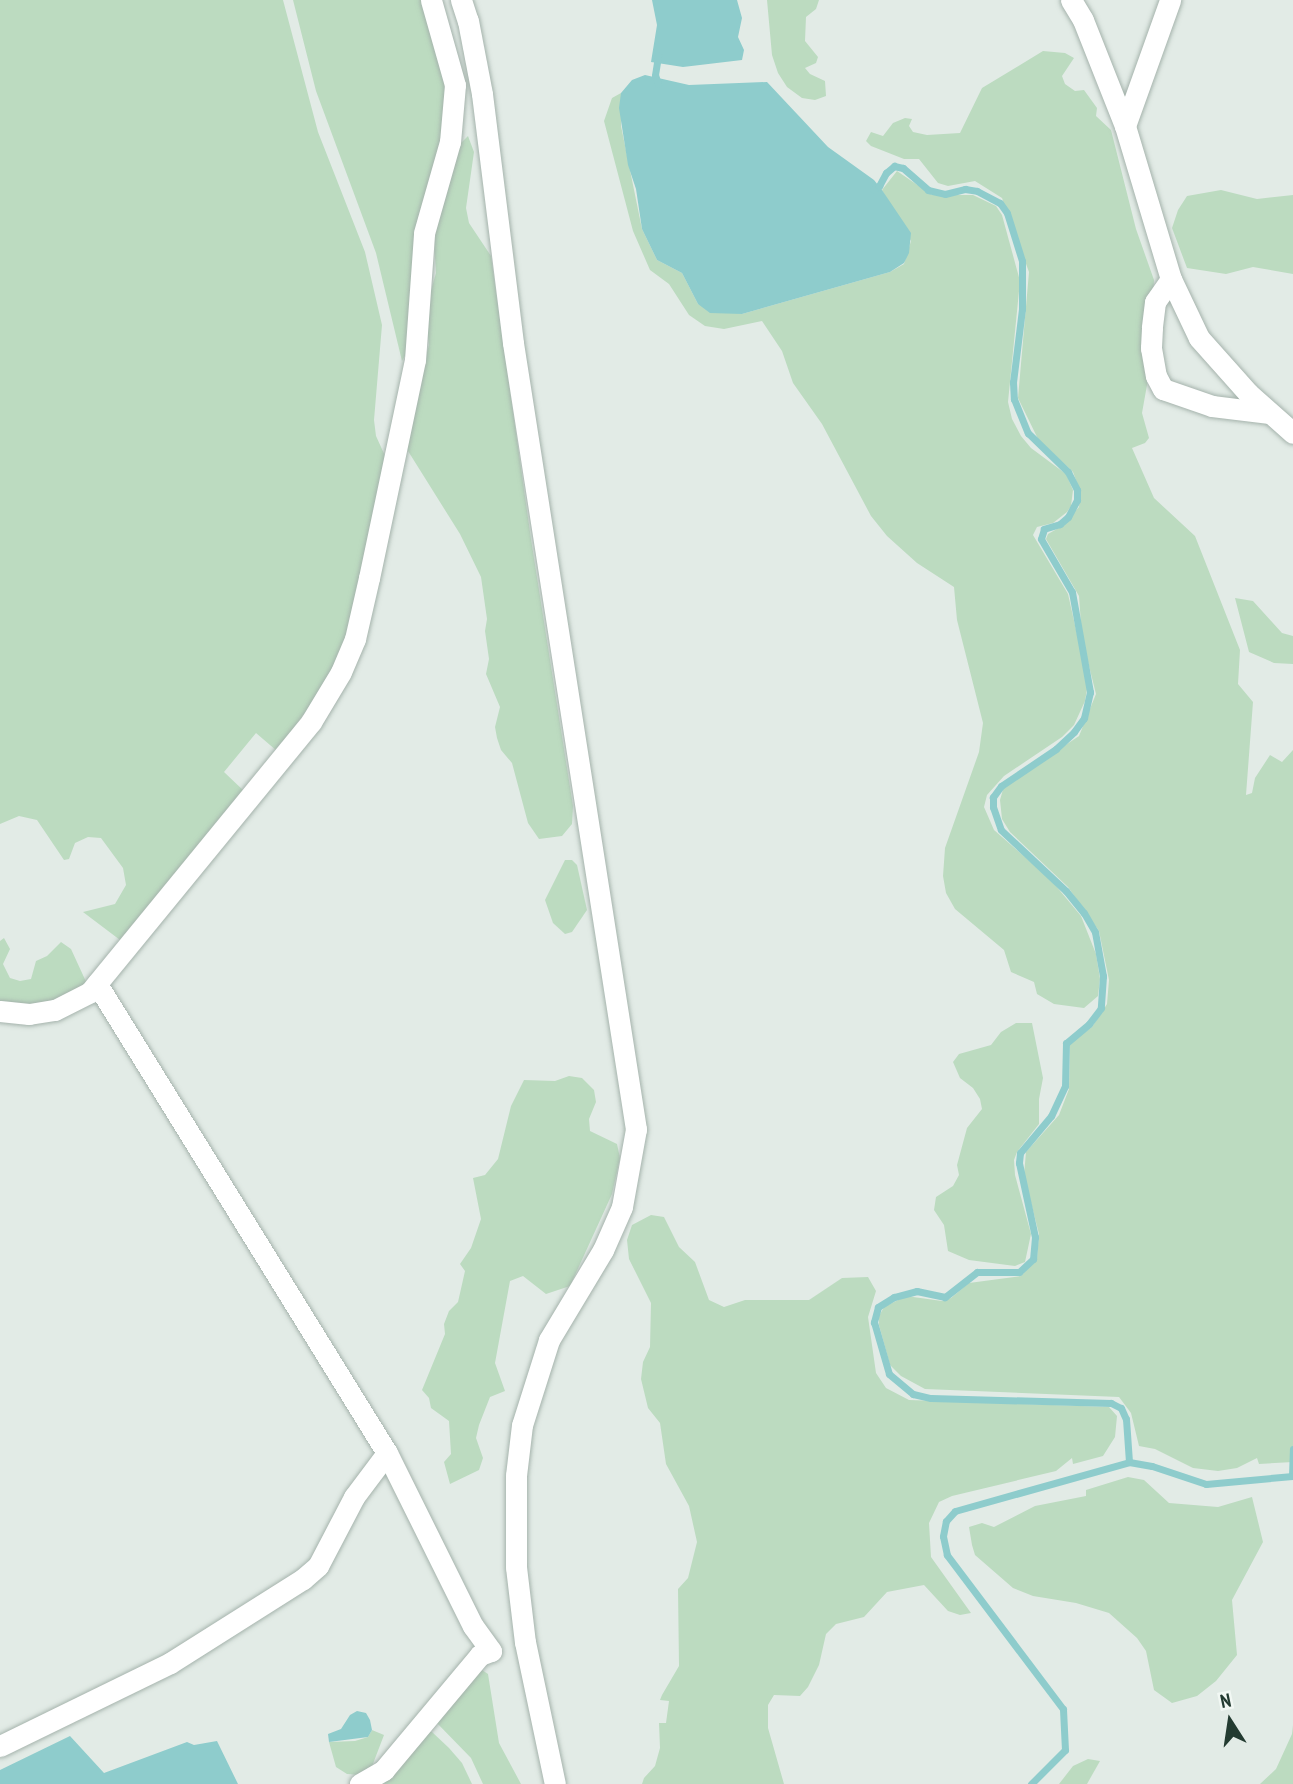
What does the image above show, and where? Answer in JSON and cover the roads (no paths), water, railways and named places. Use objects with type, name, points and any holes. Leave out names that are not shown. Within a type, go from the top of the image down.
[{"type":"street","points":[[0,1011],[29,1014],[55,1010],[79,1000],[97,984],[311,722],[341,672],[355,639],[415,360],[425,233],[450,142],[455,85],[431,0]]},
{"type":"street","points":[[461,0],[482,94],[513,343],[636,1129],[622,1207],[603,1250],[549,1340],[522,1425],[516,1475],[516,1567],[526,1642],[555,1784]]},
{"type":"street","points":[[1071,0],[1083,20],[1125,126],[1171,279],[1199,338],[1268,413],[1293,433]]},
{"type":"street","points":[[1125,126],[1170,0]]},
{"type":"street","points":[[1171,279],[1155,302],[1152,328],[1151,348],[1156,376],[1163,389],[1212,406],[1268,413]]},
{"type":"street","points":[[97,984],[387,1453],[473,1626],[491,1651],[480,1656],[384,1770],[360,1784]]},
{"type":"street","points":[[0,1746],[170,1663],[303,1579],[318,1566],[354,1497],[387,1453]]},
{"type":"water","points":[[652,0],[737,0],[742,18],[738,37],[744,50],[742,60],[683,67],[651,62],[657,25]]},
{"type":"water","points":[[645,75],[689,85],[767,82],[828,147],[874,180],[882,190],[911,233],[909,253],[904,263],[890,272],[742,314],[710,313],[698,304],[682,273],[657,260],[642,229],[619,108],[621,93],[632,80]]},
{"type":"water","points":[[357,1711],[366,1713],[370,1720],[372,1730],[368,1737],[329,1742],[328,1734],[341,1729],[350,1715]]},
{"type":"water","points":[[70,1736],[104,1773],[187,1742],[194,1745],[217,1741],[238,1784],[0,1784],[0,1770]]},
{"type":"waterway","points":[[658,55],[655,75],[658,84]]},
{"type":"waterway","points":[[873,189],[879,186],[886,173],[894,166],[903,168],[928,190],[945,194],[965,189],[977,191],[1000,203],[1007,213],[1022,261],[1022,309],[1013,382],[1014,399],[1028,433],[1068,472],[1077,490],[1077,500],[1068,517],[1060,524],[1044,529],[1041,539],[1072,592],[1090,692],[1084,718],[1074,732],[1056,749],[1001,786],[993,797],[993,807],[1001,830],[1066,891],[1084,913],[1095,932],[1103,976],[1101,1008],[1089,1024],[1066,1043],[1065,1086],[1051,1116],[1020,1153],[1019,1163],[1035,1237],[1033,1259],[1019,1272],[977,1272],[945,1297],[917,1291],[894,1297],[878,1307],[874,1322],[889,1374],[913,1394],[931,1398],[1111,1403],[1121,1408],[1126,1419],[1129,1462]]},
{"type":"waterway","points":[[1292,1476],[1293,1449]]},
{"type":"waterway","points":[[1031,1784],[1065,1750],[1063,1709],[947,1555],[943,1536],[946,1521],[955,1511],[1129,1462],[1152,1466],[1206,1484],[1293,1476]]}]
